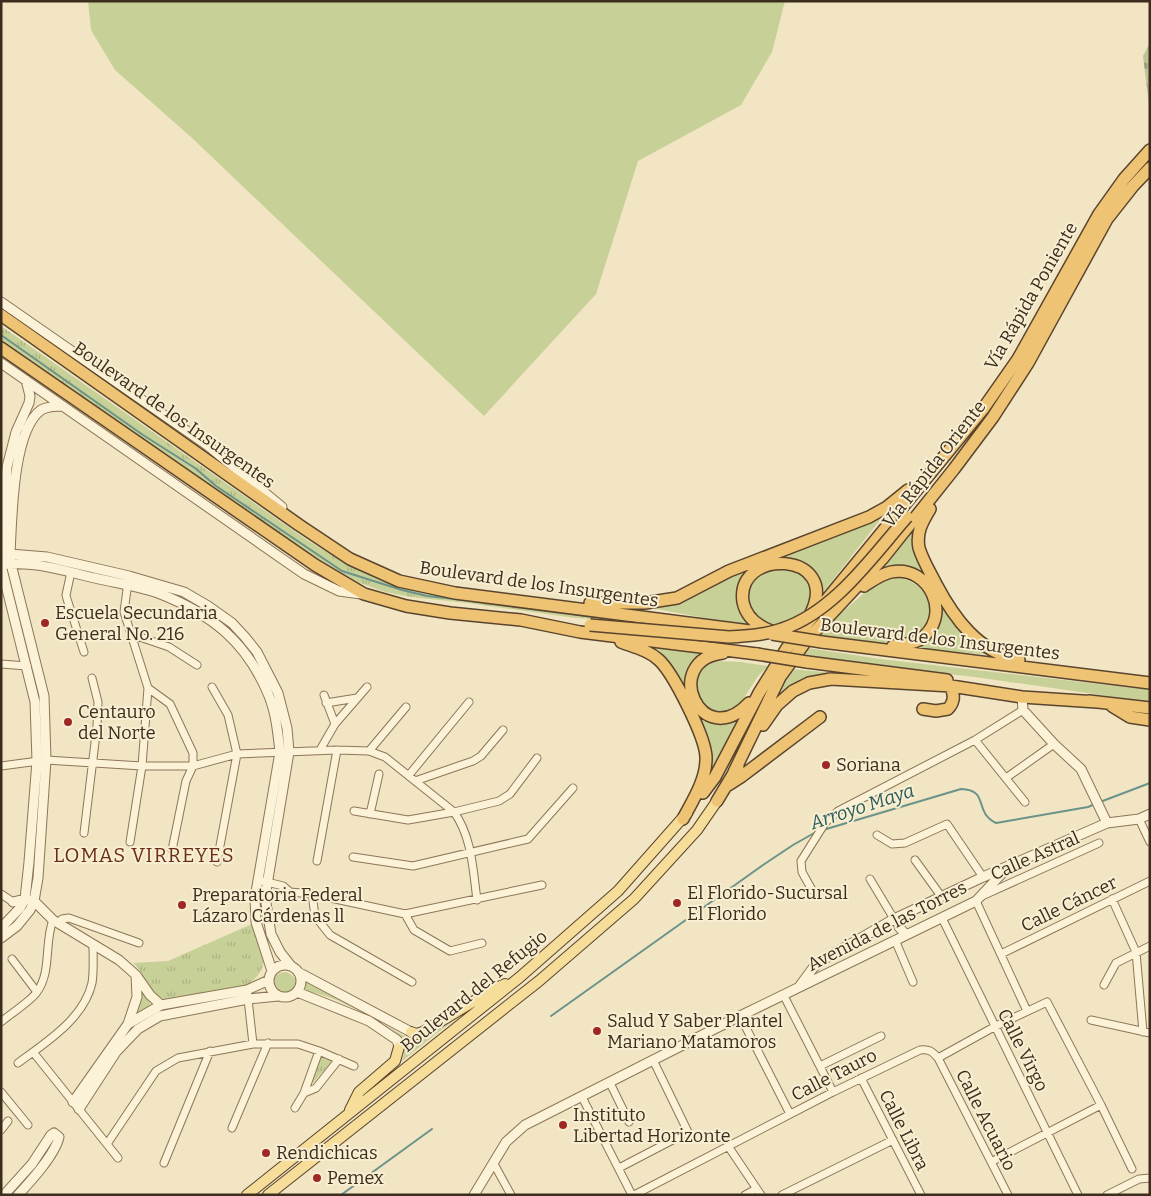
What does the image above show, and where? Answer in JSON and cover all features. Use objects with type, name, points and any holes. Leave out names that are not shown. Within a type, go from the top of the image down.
[{"type":"highway","name":"Vía Rápida Poniente","points":[[941,458],[983,409],[1018,359],[1099,214],[1124,179],[1150,150]]},
{"type":"highway","name":"Vía Rápida Oriente","points":[[734,772],[780,677],[806,641],[874,568],[954,470],[993,417],[1028,363],[1107,219],[1150,168]]},
{"type":"highway","name":"Boulevard de los Insurgentes","points":[[1,316],[350,559],[399,581],[455,593],[763,631],[822,642],[1150,683]]},
{"type":"highway","points":[[1,348],[315,565],[364,594],[423,609],[521,620],[729,637],[756,635],[783,629],[807,618],[829,601],[859,571],[993,417]]},
{"type":"highway","points":[[528,601],[613,604],[644,603],[677,598],[729,572],[859,522],[878,512],[900,498],[941,458]]},
{"type":"highway","points":[[704,793],[715,777],[776,664],[941,458]]},
{"type":"highway","points":[[954,470],[922,521],[918,538],[921,555],[953,614],[971,635],[985,646],[1002,655],[1013,659],[1097,676]]},
{"type":"highway","points":[[763,631],[745,608],[743,599],[745,585],[751,576],[759,570],[776,564],[789,563],[798,566],[808,573],[814,582],[816,590],[815,605],[800,632]]},
{"type":"highway","points":[[846,599],[877,578],[895,572],[906,572],[917,576],[926,582],[932,591],[936,602],[936,614],[932,626],[924,636],[908,644],[873,648]]},
{"type":"highway","points":[[521,620],[620,642],[649,653],[663,664],[671,675],[701,734],[706,753],[703,778],[683,819]]},
{"type":"highway","points":[[580,632],[757,654],[1150,708]]},
{"type":"highway","points":[[741,653],[718,654],[701,662],[691,677],[690,688],[692,696],[703,712],[716,718],[725,718],[742,712],[759,693]]},
{"type":"highway","points":[[717,801],[772,712],[787,696],[800,687],[818,681],[831,679],[951,686],[1022,697],[1102,702],[1130,717],[1150,720]]},
{"type":"highway","points":[[923,709],[936,711],[948,709],[954,697],[951,686]]},
{"type":"highway","points":[[726,786],[820,717]]},
{"type":"main road","name":"Boulevard del Refugio","points":[[247,1195],[520,977],[618,891],[704,793]]},
{"type":"main road","name":"Boulevard del Refugio","points":[[268,1195],[539,981],[634,899],[697,830],[717,801]]},
{"type":"main road","points":[[411,1032],[416,1034],[423,1032],[494,989],[520,977]]},
{"type":"main road","points":[[348,1114],[359,1092],[395,1061],[399,1047]]},
{"type":"street","points":[[1,302],[207,445],[294,518],[299,525]]},
{"type":"street","points":[[1,363],[304,574],[339,591],[364,594]]},
{"type":"street","points":[[26,380],[30,396],[29,403],[16,432],[9,456],[8,514],[4,565],[35,702],[41,761]]},
{"type":"street","points":[[8,514],[25,435],[35,416],[42,410],[52,406],[63,406]]},
{"type":"street","points":[[6,555],[47,556],[128,581]]},
{"type":"street","points":[[4,565],[44,565],[71,572],[184,592],[232,623],[256,652],[278,693],[286,728],[285,752],[268,882],[260,897],[256,922],[272,971],[269,980],[271,989],[278,996]]},
{"type":"street","points":[[1,938],[17,926],[29,904],[29,862],[41,761],[44,696],[4,565]]},
{"type":"street","points":[[71,572],[66,595],[84,652]]},
{"type":"street","points":[[128,581],[124,612],[148,688],[142,766],[130,842]]},
{"type":"street","points":[[130,634],[169,647],[196,666]]},
{"type":"street","points":[[1,664],[26,666]]},
{"type":"street","points":[[84,832],[98,702],[92,678]]},
{"type":"street","points":[[212,687],[228,715],[237,754],[217,862]]},
{"type":"street","points":[[320,750],[335,724],[367,687]]},
{"type":"street","points":[[148,688],[170,704],[193,753],[193,766],[186,781],[172,850]]},
{"type":"street","points":[[324,695],[335,724]]},
{"type":"street","points":[[1022,697],[1023,710],[1054,744],[1081,768],[1107,823]]},
{"type":"street","points":[[326,703],[357,698]]},
{"type":"street","points":[[409,775],[469,702]]},
{"type":"street","points":[[369,751],[406,707]]},
{"type":"street","points":[[812,890],[802,872],[801,861],[825,823],[838,811],[975,740],[1023,710]]},
{"type":"street","points":[[415,780],[473,761],[481,756],[503,730]]},
{"type":"street","points":[[975,740],[1025,802]]},
{"type":"street","points":[[1006,778],[1054,744]]},
{"type":"street","points":[[1,766],[41,761],[142,766],[193,766],[237,754],[320,750],[369,751],[385,757],[409,775],[454,812],[461,821],[470,853],[477,900]]},
{"type":"street","points":[[317,861],[337,750]]},
{"type":"street","points":[[128,1024],[161,1005],[247,994],[288,997],[297,992],[301,984],[295,969],[280,952],[271,934],[260,897],[258,880],[285,752]]},
{"type":"street","points":[[354,811],[408,820],[454,812],[499,801],[510,794],[537,758]]},
{"type":"street","points":[[370,814],[379,774]]},
{"type":"street","points":[[353,856],[414,866],[528,839],[573,788]]},
{"type":"street","name":"Avenida de las Torres","points":[[797,989],[813,968],[821,961],[896,918],[983,877],[1107,823],[1139,819],[1150,814]]},
{"type":"street","points":[[1139,819],[1150,842]]},
{"type":"street","points":[[877,835],[892,844],[905,843],[947,824],[983,877]]},
{"type":"street","name":"Calle Astral","points":[[979,898],[1099,843]]},
{"type":"street","points":[[915,860],[941,896]]},
{"type":"street","name":"Avenida de las Torres","points":[[474,1195],[506,1142],[525,1125],[740,1016],[942,918],[979,898],[1009,866]]},
{"type":"street","points":[[870,879],[896,918],[899,927],[906,935]]},
{"type":"street","points":[[258,880],[283,886],[290,892]]},
{"type":"street","name":"Calle Cáncer","points":[[1001,954],[1150,881]]},
{"type":"street","points":[[260,897],[282,896],[290,892],[312,894],[406,914],[542,885]]},
{"type":"street","points":[[1,894],[17,905],[29,904],[45,912],[55,921],[119,960],[136,975],[150,995],[161,1005]]},
{"type":"street","points":[[312,894],[315,916],[330,935],[412,982]]},
{"type":"street","points":[[979,898],[1001,954],[1028,1011]]},
{"type":"street","points":[[1091,1020],[1146,1033],[1136,952],[1112,899]]},
{"type":"street","points":[[1,928],[17,905]]},
{"type":"street","points":[[406,914],[414,930],[450,951],[482,943]]},
{"type":"street","points":[[1,1022],[37,992],[46,970],[49,930],[55,921],[69,918],[139,943]]},
{"type":"street","name":"Calle Virgo","points":[[942,918],[1078,1195]]},
{"type":"street","points":[[895,940],[914,982]]},
{"type":"street","points":[[18,1064],[73,1019],[88,997],[92,982],[93,945]]},
{"type":"street","points":[[1104,985],[1116,963],[1150,946]]},
{"type":"street","points":[[12,959],[37,992]]},
{"type":"street","points":[[272,971],[281,965],[295,969],[411,1032]]},
{"type":"street","points":[[73,1102],[128,1024],[137,997],[136,975]]},
{"type":"street","points":[[79,1109],[116,1052],[138,1029],[160,1016],[247,994],[269,980]]},
{"type":"street","points":[[297,992],[370,1021],[397,1040],[399,1047]]},
{"type":"street","points":[[247,994],[253,1044]]},
{"type":"street","points":[[784,996],[833,1092]]},
{"type":"street","points":[[938,1058],[994,1027],[1047,1002],[1102,1105],[1132,1170]]},
{"type":"street","points":[[740,1016],[790,1114]]},
{"type":"street","points":[[820,1066],[881,1036]]},
{"type":"street","points":[[232,1128],[268,1043]]},
{"type":"street","points":[[107,1144],[156,1071],[178,1058],[253,1044],[298,1044],[354,1066]]},
{"type":"street","name":"Calle Tauro","points":[[633,1195],[833,1092],[920,1050],[932,1051],[938,1058]]},
{"type":"street","points":[[164,1163],[210,1051]]},
{"type":"street","points":[[295,1108],[304,1093],[319,1051]]},
{"type":"street","points":[[33,1052],[118,1158]]},
{"type":"street","name":"Calle Acuario","points":[[938,1058],[1008,1195]]},
{"type":"street","points":[[304,1093],[316,1088],[340,1059]]},
{"type":"street","points":[[619,1168],[688,1132],[653,1060]]},
{"type":"street","name":"Calle Libra","points":[[861,1078],[921,1195]]},
{"type":"street","points":[[610,1083],[630,1122]]},
{"type":"street","points":[[1,1092],[28,1125]]},
{"type":"street","points":[[582,1097],[633,1195]]},
{"type":"street","points":[[991,1162],[1102,1105]]},
{"type":"street","points":[[1,1130],[8,1121]]},
{"type":"street","points":[[4,1195],[32,1164],[51,1135],[57,1135],[58,1141],[36,1176],[18,1195]]},
{"type":"street","points":[[782,1195],[893,1140]]},
{"type":"street","points":[[728,1146],[759,1192],[745,1195]]},
{"type":"street","points":[[494,1164],[511,1195]]},
{"type":"street","points":[[1107,1195],[1139,1179],[1150,1178]]},
{"type":"green space","points":[[88,1],[785,1],[772,52],[741,105],[638,161],[596,294],[484,416],[191,137],[115,70],[91,30]]},
{"type":"green space","points":[[1150,43],[1150,113],[1143,56]]},
{"type":"green space","points":[[1,326],[307,540],[346,564],[381,581],[431,594],[601,616],[593,619],[575,618],[410,597],[385,592],[360,583],[279,537],[1,344]]},
{"type":"green space","points":[[878,517],[880,520],[821,595],[816,576],[806,564],[790,560],[772,561],[840,535]]},
{"type":"green space","points":[[916,526],[912,539],[916,556],[947,614],[966,638],[992,655],[913,648],[938,615],[918,574],[878,574]]},
{"type":"green space","points":[[760,565],[742,584],[756,628],[652,608],[679,601]]},
{"type":"green space","points":[[778,566],[802,572],[813,590],[806,614],[775,627],[753,616],[746,597],[757,577]]},
{"type":"green space","points":[[892,577],[901,578],[917,585],[927,597],[930,605],[930,614],[925,628],[919,636],[898,643],[885,643],[855,641],[817,635],[874,584]]},
{"type":"green space","points":[[633,641],[709,654],[687,695],[676,676]]},
{"type":"green space","points":[[808,648],[880,659],[1150,690],[1150,702],[975,677],[800,657]]},
{"type":"green space","points":[[716,661],[768,666],[758,676],[737,709],[716,714],[698,701],[696,681],[699,672],[703,668]]},
{"type":"green space","points":[[792,669],[843,674],[822,676],[764,712]]},
{"type":"green space","points":[[692,707],[699,714],[718,722],[731,720],[746,711],[738,720],[726,743],[724,755],[709,775],[710,747],[706,732]]},
{"type":"green space","points":[[252,924],[264,961],[262,969],[257,976],[244,986],[164,999],[154,992],[133,963],[168,961]]},
{"type":"green space","points":[[286,972],[294,978],[297,987],[288,992],[278,991],[273,987],[272,980],[279,973]]},
{"type":"green space","points":[[306,978],[335,997],[404,1036],[420,1038],[427,1036],[452,1022],[360,1095],[402,1060],[404,1046],[402,1041],[378,1023],[348,1005],[304,991]]},
{"type":"green space","points":[[141,986],[151,1006],[138,1012],[135,1010]]},
{"type":"green space","points":[[321,1057],[332,1061],[311,1085]]},
{"type":"waterway","points":[[1,335],[143,435],[195,468],[216,486],[342,571],[427,596],[464,600]]},
{"type":"waterway","points":[[538,609],[587,616]]},
{"type":"waterway","name":"Arroyo Maya","points":[[1100,802],[1150,783]]},
{"type":"waterway","name":"Arroyo Maya","points":[[823,830],[961,789],[970,790],[975,793],[979,797],[985,813],[996,823],[1088,807],[1095,804]]},
{"type":"waterway","name":"Arroyo Maya","points":[[551,1016],[763,865],[816,832]]},
{"type":"waterway","name":"Arroyo Maya","points":[[341,1195],[432,1129]]},
{"type":"place","name":"Escuela Secundaria General No. 216","points":[[45,623]]},
{"type":"place","name":"Centauro del Norte","points":[[68,722]]},
{"type":"place","name":"Soriana","points":[[826,765]]},
{"type":"place","name":"El Florido-Sucursal El Florido","points":[[677,903]]},
{"type":"place","name":"Preparatoria Federal Lázaro Cárdenas ll","points":[[182,905]]},
{"type":"place","name":"Salud Y Saber Plantel Mariano Matamoros","points":[[597,1031]]},
{"type":"place","name":"Instituto Libertad Horizonte","points":[[563,1125]]},
{"type":"place","name":"Rendichicas","points":[[266,1153]]},
{"type":"place","name":"Pemex","points":[[317,1178]]},
{"type":"district","name":"LOMAS VIRREYES","points":[[144,855]]}]
